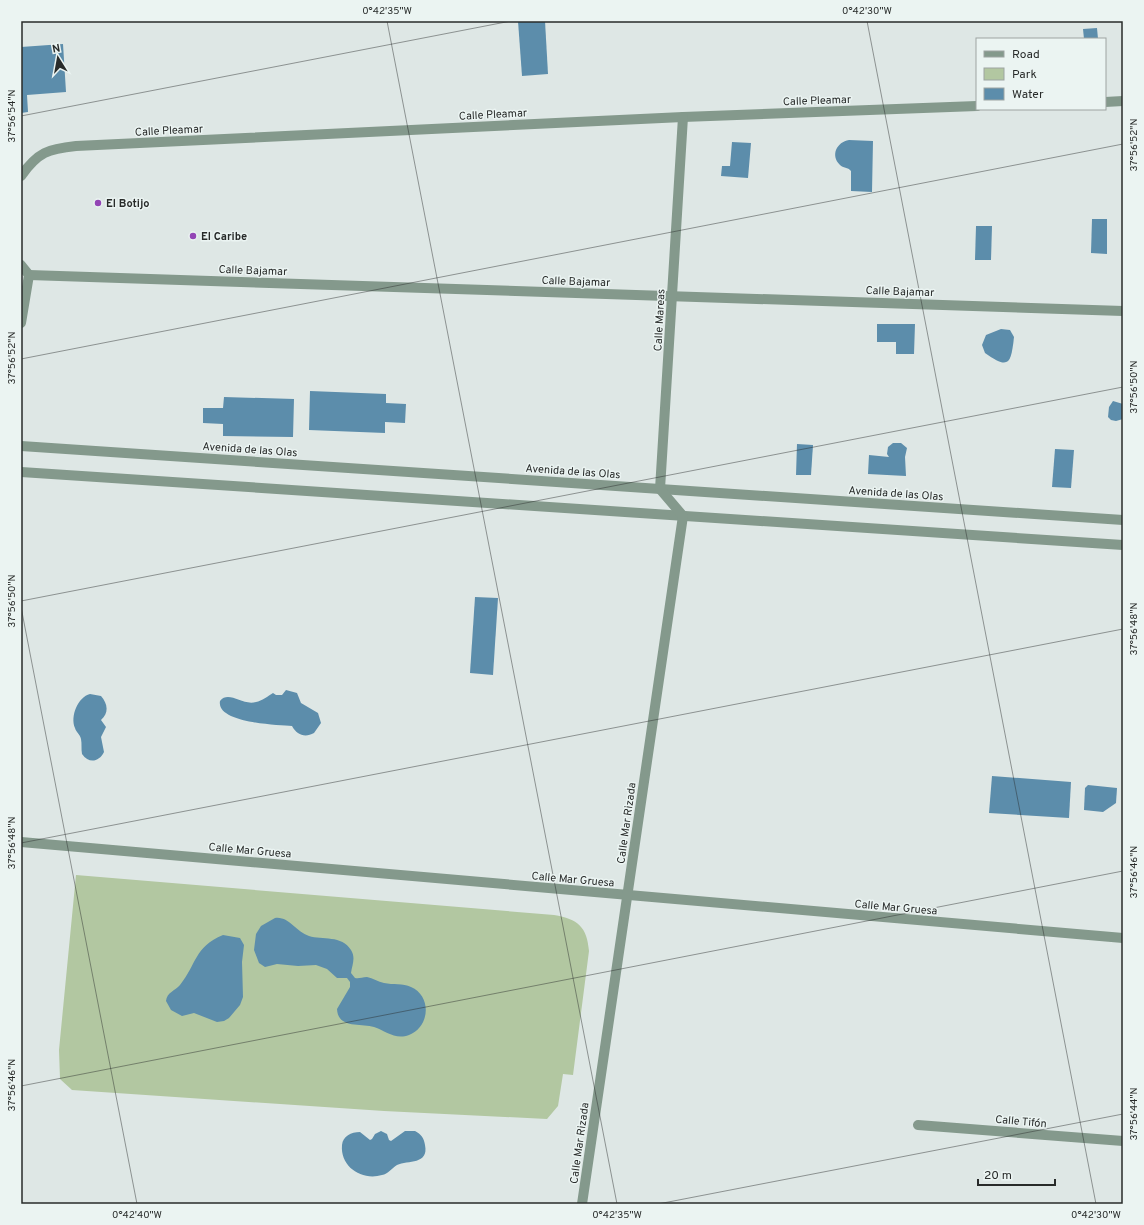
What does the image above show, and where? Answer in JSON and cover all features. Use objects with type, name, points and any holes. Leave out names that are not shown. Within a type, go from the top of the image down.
[{"type":"street","points":[[1106,102],[1123,101]]},
{"type":"street","name":"Calle Pleamar","points":[[21,176],[28,166],[40,156],[54,148],[683,117],[976,106]]},
{"type":"street","name":"Calle Mareas","points":[[660,489],[683,117]]},
{"type":"street","points":[[21,265],[29,275],[21,323]]},
{"type":"street","name":"Calle Bajamar","points":[[29,275],[1123,311]]},
{"type":"street","name":"Avenida de las Olas","points":[[21,446],[1123,520]]},
{"type":"street","points":[[21,472],[1123,545]]},
{"type":"street","points":[[660,489],[683,516]]},
{"type":"street","name":"Calle Mar Rizada","points":[[582,1204],[683,516]]},
{"type":"street","name":"Calle Mar Gruesa","points":[[21,842],[627,896],[1123,938]]},
{"type":"street","name":"Calle Tifón","points":[[918,1125],[1123,1141]]},
{"type":"green space","points":[[76,875],[554,915],[569,919],[575,922],[583,930],[588,943],[589,951],[573,1075],[563,1074],[558,1106],[547,1119],[384,1111],[72,1090],[60,1079],[59,1050]]},
{"type":"water","points":[[518,21],[545,21],[548,74],[522,76]]},
{"type":"water","points":[[1097,28],[1098,38],[1084,38],[1083,29]]},
{"type":"water","points":[[63,44],[66,92],[27,95],[28,112],[21,113],[21,47]]},
{"type":"water","points":[[849,140],[873,141],[872,192],[851,191],[851,171],[841,166],[837,161],[835,153],[838,146]]},
{"type":"water","points":[[732,142],[751,143],[748,178],[721,176],[722,166],[730,166]]},
{"type":"water","points":[[1092,219],[1107,219],[1107,254],[1091,253]]},
{"type":"water","points":[[976,226],[992,226],[991,260],[975,260]]},
{"type":"water","points":[[877,324],[915,324],[914,354],[896,354],[896,342],[877,342]]},
{"type":"water","points":[[1001,329],[1010,330],[1014,337],[1012,353],[1007,362],[1004,363],[985,353],[982,345],[986,335]]},
{"type":"water","points":[[310,391],[386,394],[386,403],[406,404],[405,423],[385,422],[385,433],[309,430]]},
{"type":"water","points":[[224,397],[294,399],[293,437],[223,436],[223,424],[203,423],[203,408],[223,408]]},
{"type":"water","points":[[1113,401],[1123,404],[1123,419],[1116,421],[1111,420],[1108,417],[1109,407]]},
{"type":"water","points":[[893,443],[901,443],[907,448],[905,457],[906,476],[868,474],[869,455],[889,457],[887,454],[888,447]]},
{"type":"water","points":[[797,444],[813,445],[811,475],[796,475]]},
{"type":"water","points":[[1055,449],[1074,450],[1071,488],[1052,487]]},
{"type":"water","points":[[475,597],[498,598],[493,675],[470,673]]},
{"type":"water","points":[[286,690],[297,693],[301,703],[318,713],[321,723],[311,735],[302,735],[296,732],[292,726],[262,723],[237,718],[227,714],[221,708],[220,701],[227,697],[251,703],[263,700],[273,693],[276,695],[282,695]]},
{"type":"water","points":[[90,694],[101,696],[107,708],[104,717],[101,720],[106,727],[101,737],[104,752],[97,760],[88,759],[82,754],[81,739],[74,723],[74,713],[76,708],[82,699]]},
{"type":"water","points":[[992,776],[1071,782],[1069,818],[989,813]]},
{"type":"water","points":[[1088,785],[1117,788],[1116,803],[1103,812],[1084,810],[1085,788]]},
{"type":"water","points":[[275,918],[284,919],[309,936],[337,940],[347,945],[353,956],[351,973],[355,978],[367,977],[384,983],[405,985],[418,991],[425,1004],[426,1011],[421,1025],[416,1031],[409,1035],[395,1036],[374,1027],[351,1024],[341,1020],[337,1009],[350,987],[350,982],[347,978],[337,978],[327,969],[316,965],[298,966],[277,964],[265,967],[259,963],[254,950],[256,934],[261,926]]},
{"type":"water","points":[[223,935],[240,938],[244,945],[242,962],[243,997],[240,1005],[229,1018],[224,1021],[217,1022],[194,1013],[182,1016],[171,1010],[166,1001],[168,996],[186,977],[197,957],[206,945]]},
{"type":"water","points":[[381,1131],[387,1134],[389,1140],[391,1141],[405,1131],[415,1131],[421,1135],[425,1145],[424,1156],[417,1161],[397,1165],[382,1175],[367,1176],[360,1174],[349,1166],[342,1153],[344,1139],[351,1134],[360,1132],[370,1140],[375,1134]]},
{"type":"place","name":"El Botijo","points":[[98,203]]},
{"type":"place","name":"El Caribe","points":[[193,236]]}]
